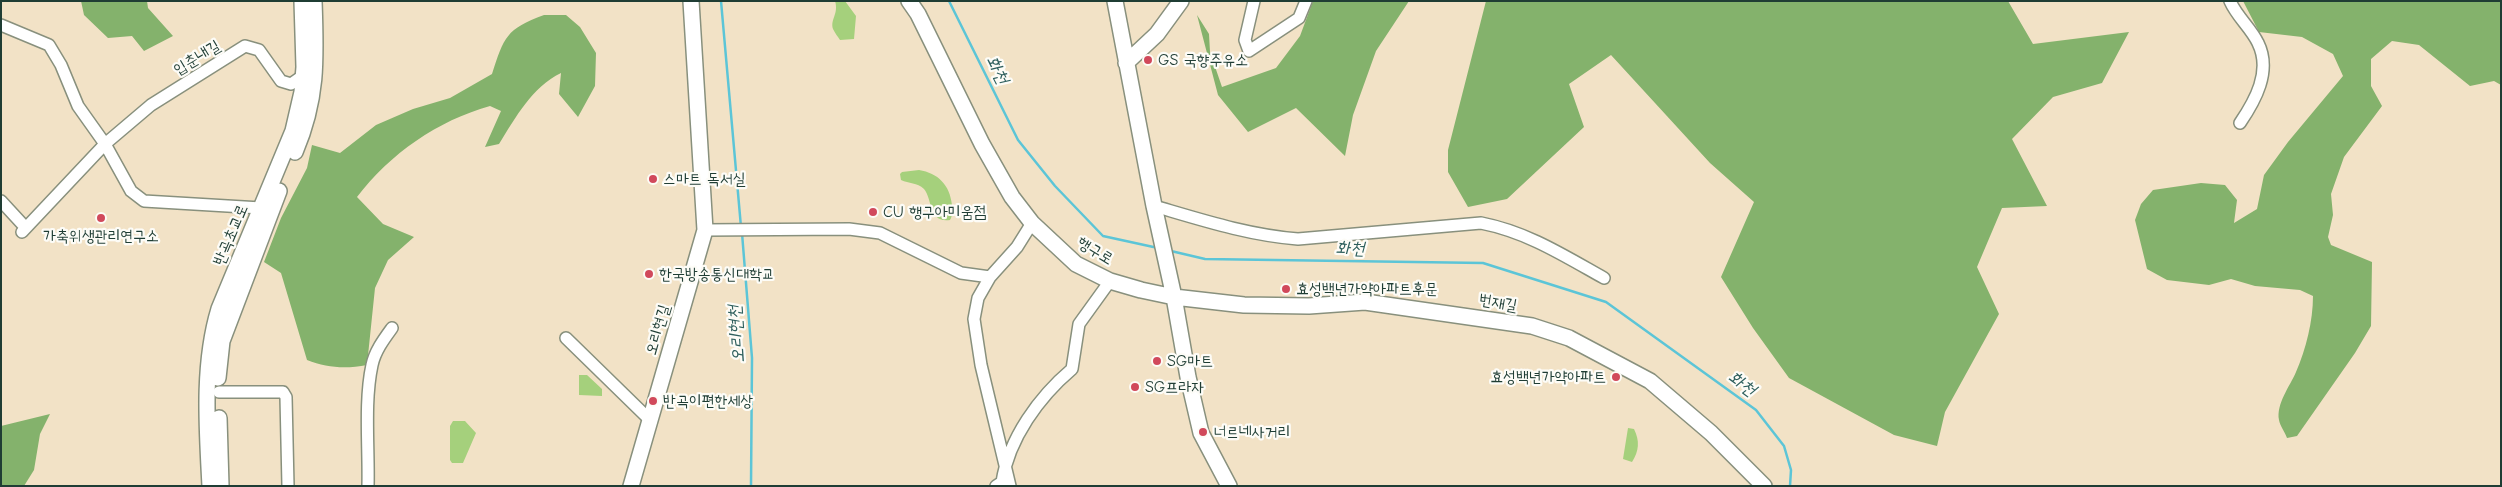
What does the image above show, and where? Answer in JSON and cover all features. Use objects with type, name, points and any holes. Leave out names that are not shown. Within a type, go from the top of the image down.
[{"type":"street","name":"반곡초교로","points":[[221,486],[218,364],[222,341],[293,131],[304,76],[302,1]]},
{"type":"street","name":"반곡초교로","points":[[210,486],[209,355],[212,334],[219,308],[303,132],[315,81],[314,1]]},
{"type":"street","name":"오리현길","points":[[631,486],[710,230],[691,1]]},
{"type":"street","name":"행구로","points":[[909,1],[918,14],[982,144],[1012,197],[1032,223],[1076,264],[1110,281],[1174,297]]},
{"type":"street","points":[[1115,1],[1154,206],[1174,297],[1188,378],[1201,433],[1228,486]]},
{"type":"street","points":[[1254,1],[1245,40],[1249,51],[1299,18],[1306,1]]},
{"type":"street","points":[[2230,1],[2258,42],[2262,62],[2259,91],[2240,124]]},
{"type":"street","points":[[1126,63],[1157,34],[1181,2]]},
{"type":"street","points":[[1,25],[49,45],[78,106],[104,144],[131,191],[144,201],[266,210]]},
{"type":"street","name":"입춘내길","points":[[1,201],[24,229],[104,144],[151,105],[245,46],[259,50],[281,81],[291,84],[304,76]]},
{"type":"street","points":[[1154,206],[1228,228],[1273,236],[1298,238],[1481,223],[1517,232],[1604,278]]},
{"type":"street","points":[[1010,486],[981,365],[974,319],[978,298],[990,277],[1016,247],[1032,223]]},
{"type":"street","points":[[710,230],[849,228],[880,233],[961,273],[990,277]]},
{"type":"street","points":[[996,486],[1002,482],[1005,464],[1033,411],[1054,384],[1072,369],[1079,324],[1110,281]]},
{"type":"street","name":"번재길","points":[[1174,297],[1262,305],[1309,306],[1365,302],[1532,326],[1569,338],[1650,381],[1711,433],[1764,486]]},
{"type":"street","points":[[368,486],[369,390],[372,364],[380,346],[392,328]]},
{"type":"street","points":[[566,338],[650,420]]},
{"type":"street","points":[[218,392],[283,392],[286,398],[288,486]]},
{"type":"green space","points":[[81,1],[147,1],[148,8],[173,36],[144,51],[132,36],[108,38],[84,15]]},
{"type":"green space","points":[[835,1],[845,1],[856,16],[854,39],[840,40],[833,29],[832,25],[836,9]]},
{"type":"green space","points":[[1313,1],[1409,1],[1376,51],[1353,115],[1345,156],[1296,108],[1248,132],[1218,95],[1197,15],[1209,34],[1210,52],[1222,87],[1276,68],[1300,36]]},
{"type":"green space","points":[[1486,1],[2008,1],[2033,44],[2129,32],[2102,83],[2053,97],[2012,139],[2047,206],[2002,208],[1977,267],[1999,314],[1945,412],[1937,446],[1894,435],[1789,378],[1753,328],[1721,277],[1754,202],[1710,163],[1611,55],[1569,84],[1584,127],[1507,199],[1468,207],[1448,172],[1448,150]]},
{"type":"green space","points":[[2243,1],[2501,1],[2501,85],[2494,81],[2470,86],[2419,45],[2392,41],[2371,59],[2371,86],[2382,106],[2344,157],[2331,194],[2333,215],[2328,237],[2331,245],[2372,262],[2371,326],[2355,353],[2297,436],[2287,438],[2280,422],[2280,408],[2306,344],[2312,315],[2313,296],[2300,290],[2255,286],[2231,279],[2209,285],[2167,280],[2147,269],[2135,220],[2141,204],[2153,190],[2201,183],[2225,185],[2237,200],[2234,223],[2257,209],[2264,175],[2288,142],[2343,76],[2333,54],[2302,37],[2259,32]]},
{"type":"green space","points":[[544,15],[566,15],[580,27],[596,53],[595,86],[578,117],[559,94],[561,73],[541,86],[533,94],[518,113],[499,144],[485,147],[501,111],[490,106],[470,112],[434,130],[416,141],[385,166],[357,197],[383,224],[414,237],[388,260],[375,288],[367,365],[337,367],[307,360],[281,273],[264,262],[281,218],[307,168],[312,145],[340,153],[376,125],[413,109],[450,98],[492,74],[500,51],[508,36],[522,25]]},
{"type":"green space","points":[[919,170],[932,174],[946,186],[952,205],[950,220],[943,220],[934,214],[924,189],[916,184],[901,180],[900,174],[902,172]]},
{"type":"green space","points":[[579,375],[587,375],[602,389],[602,396],[579,395]]},
{"type":"green space","points":[[50,414],[40,434],[34,470],[24,486],[1,486],[1,426]]},
{"type":"green space","points":[[453,421],[465,421],[476,433],[463,463],[452,463],[450,460],[450,426]]},
{"type":"green space","points":[[1628,428],[1634,429],[1638,442],[1636,454],[1632,462],[1623,459]]},
{"type":"waterway","name":"오리현천","points":[[721,1],[741,227]]},
{"type":"waterway","name":"화천","points":[[949,1],[1018,140],[1055,186],[1103,236],[1158,248]]},
{"type":"waterway","name":"오리현천","points":[[742,233],[752,358],[751,486]]},
{"type":"waterway","name":"화천","points":[[1171,251],[1205,259],[1483,263],[1606,302],[1756,410],[1784,446],[1791,470],[1790,486]]},
{"type":"place","name":"GS 국향주유소","points":[[1148,60]]},
{"type":"place","name":"스마트 독서실","points":[[653,179]]},
{"type":"place","name":"CU 행구아미움점","points":[[873,212]]},
{"type":"place","name":"가축위생관리연구소","points":[[101,218]]},
{"type":"place","name":"한국방송통신대학교","points":[[649,274]]},
{"type":"place","name":"효성백년가약아파트후문","points":[[1286,289]]},
{"type":"place","name":"SG마트","points":[[1157,361]]},
{"type":"place","name":"효성백년가약아파트","points":[[1616,377]]},
{"type":"place","name":"SG프라자","points":[[1135,387]]},
{"type":"place","name":"반곡이편한세상","points":[[653,401]]},
{"type":"place","name":"너르네사거리","points":[[1203,432]]}]
